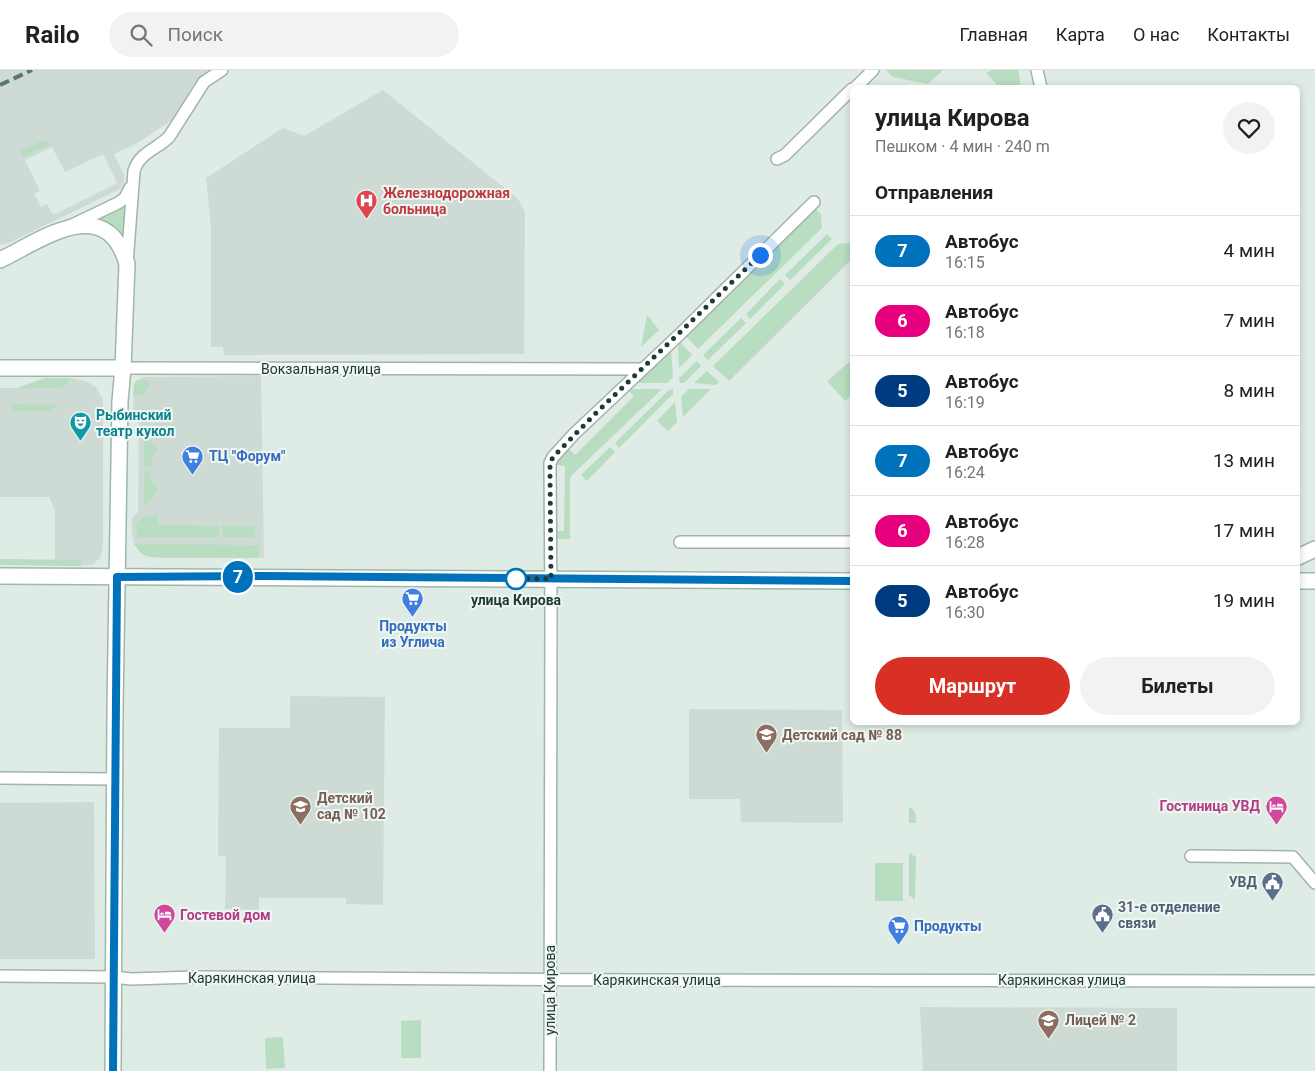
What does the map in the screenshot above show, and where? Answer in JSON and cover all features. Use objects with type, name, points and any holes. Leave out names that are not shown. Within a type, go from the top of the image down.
[{"type":"street","points":[[113,1071],[120,402],[134,171],[137,161],[169,138],[204,82],[222,70]]},
{"type":"street","points":[[857,85],[873,70]]},
{"type":"street","points":[[1039,71],[1041,85]]},
{"type":"street","points":[[777,159],[785,155],[850,92]]},
{"type":"street","points":[[0,260],[118,203],[125,198],[133,182]]},
{"type":"street","name":"улица Кирова","points":[[550,1071],[550,463],[558,450],[814,202]]},
{"type":"street","points":[[57,232],[84,224],[101,228],[110,233],[116,240],[124,253],[127,264]]},
{"type":"street","name":"Вокзальная улица","points":[[0,368],[642,369]]},
{"type":"street","points":[[680,542],[850,542]]},
{"type":"street","points":[[1300,556],[1315,549]]},
{"type":"street","points":[[0,576],[850,581]]},
{"type":"street","points":[[1300,581],[1315,581]]},
{"type":"street","points":[[0,778],[115,779]]},
{"type":"street","points":[[1192,856],[1293,857],[1315,883]]},
{"type":"street","name":"Карякинская улица","points":[[0,976],[114,977],[131,979],[195,977],[550,980],[1315,981]]},
{"type":"shaded area","points":[[0,70],[210,70],[197,80],[174,119],[134,145],[114,154],[124,175],[124,182],[120,189],[11,242],[0,245]],"holes":[[[52,147],[65,172],[103,154],[117,183],[53,215],[47,204],[41,207],[34,194],[40,191],[25,160]]]},
{"type":"shaded area","name":"Железнодорожная больница","points":[[383,90],[518,199],[525,212],[524,354],[224,355],[223,347],[211,347],[211,227],[206,178],[283,128],[304,136]]},
{"type":"shaded area","points":[[261,376],[264,558],[157,558],[141,553],[134,544],[132,532],[132,518],[138,512],[139,424],[133,416],[134,384],[142,377]]},
{"type":"shaded area","points":[[45,378],[69,378],[86,381],[96,387],[103,400],[103,543],[101,556],[92,565],[55,566],[55,510],[49,497],[0,497],[0,388],[18,388]]},
{"type":"shaded area","name":"Детский сад № 102","points":[[290,696],[385,697],[383,905],[346,904],[346,898],[259,898],[259,910],[225,909],[226,856],[218,856],[219,728],[290,728]]},
{"type":"shaded area","name":"Детский сад № 88","points":[[689,709],[842,710],[843,823],[741,822],[740,799],[689,799]]},
{"type":"shaded area","points":[[94,802],[95,959],[0,959],[0,803]]},
{"type":"shaded area","name":"Лицей № 2","points":[[920,1007],[1177,1008],[1177,1071],[923,1071]]},
{"type":"green space","points":[[886,70],[943,70],[928,84],[893,77]]},
{"type":"green space","points":[[992,70],[1018,70],[1021,85],[997,85],[986,73]]},
{"type":"green space","points":[[41,141],[47,141],[51,144],[23,157],[20,151]]},
{"type":"green space","points":[[127,206],[126,238],[111,226],[95,222]]},
{"type":"green space","points":[[814,207],[821,214],[822,228],[698,349],[684,334]]},
{"type":"green space","points":[[827,234],[832,239],[790,280],[785,275]]},
{"type":"green space","points":[[850,243],[850,261],[729,381],[713,366],[838,244]]},
{"type":"green space","points":[[780,279],[785,284],[750,319],[746,314]]},
{"type":"green space","points":[[647,315],[659,330],[641,347]]},
{"type":"green space","points":[[741,318],[746,323],[708,360],[703,355]]},
{"type":"green space","points":[[678,340],[692,355],[679,368]]},
{"type":"green space","points":[[671,349],[673,377],[667,383],[634,383]]},
{"type":"green space","points":[[697,361],[701,366],[684,383],[680,383],[679,378]]},
{"type":"green space","points":[[849,362],[850,396],[845,401],[827,381]]},
{"type":"green space","points":[[707,371],[719,382],[716,385],[694,383]]},
{"type":"green space","points":[[45,378],[69,378],[68,384],[59,388],[18,388]]},
{"type":"green space","points":[[137,380],[149,380],[149,386],[144,394],[133,396],[134,384]]},
{"type":"green space","points":[[627,389],[662,389],[570,477],[570,539],[556,539],[556,531],[564,531],[565,466],[556,465],[561,455],[568,448],[575,455],[634,396]]},
{"type":"green space","points":[[673,389],[673,394],[619,448],[615,443],[669,390]]},
{"type":"green space","points":[[689,389],[711,389],[683,417],[681,397]]},
{"type":"green space","points":[[675,402],[677,422],[668,431],[657,421]]},
{"type":"green space","points":[[11,404],[55,405],[54,411],[11,411]]},
{"type":"green space","points":[[144,434],[158,449],[152,457],[151,466],[144,466]]},
{"type":"green space","points":[[610,447],[615,452],[587,481],[581,475]]},
{"type":"green space","points":[[144,471],[151,471],[151,479],[158,490],[144,506]]},
{"type":"green space","points":[[158,516],[158,525],[219,526],[219,537],[137,537],[136,523],[144,517]]},
{"type":"green space","points":[[222,526],[255,526],[255,537],[223,537]]},
{"type":"green space","points":[[134,544],[259,545],[259,558],[150,557],[141,553]]},
{"type":"green space","points":[[0,559],[81,560],[81,566],[0,565]]},
{"type":"green space","points":[[909,807],[916,815],[916,823],[909,823]]},
{"type":"green space","points":[[909,853],[916,857],[915,900],[909,895]]},
{"type":"green space","points":[[875,863],[903,863],[903,901],[875,901]]},
{"type":"green space","points":[[421,1020],[421,1058],[401,1058],[401,1021]]},
{"type":"green space","points":[[283,1037],[285,1068],[266,1069],[265,1038]]},
{"type":"railway","points":[[0,85],[32,70]]},
{"type":"bus line","name":"7","points":[[113,1071],[117,577],[265,576],[850,581]]},
{"type":"place","name":"Железнодорожная больница","points":[[367,220]]},
{"type":"place","name":"Рыбинский театр кукол","points":[[80,442]]},
{"type":"place","name":"ТЦ \"Форум\"","points":[[193,475]]},
{"type":"place","name":"улица Кирова","points":[[516,579]]},
{"type":"place","name":"Продукты из Углича","points":[[413,617]]},
{"type":"place","name":"Детский сад № 88","points":[[766,754]]},
{"type":"place","name":"Детский сад № 102","points":[[301,825]]},
{"type":"place","name":"Гостиница УВД","points":[[1276,825]]},
{"type":"place","name":"УВД","points":[[1273,901]]},
{"type":"place","name":"Гостевой дом","points":[[164,934]]},
{"type":"place","name":"31-е отделение связи","points":[[1102,934]]},
{"type":"place","name":"Продукты","points":[[898,945]]},
{"type":"place","name":"Лицей № 2","points":[[1049,1039]]},
{"type":"route","points":[[516,579],[513,578],[551,579],[550,463],[558,450],[760,255]]}]
